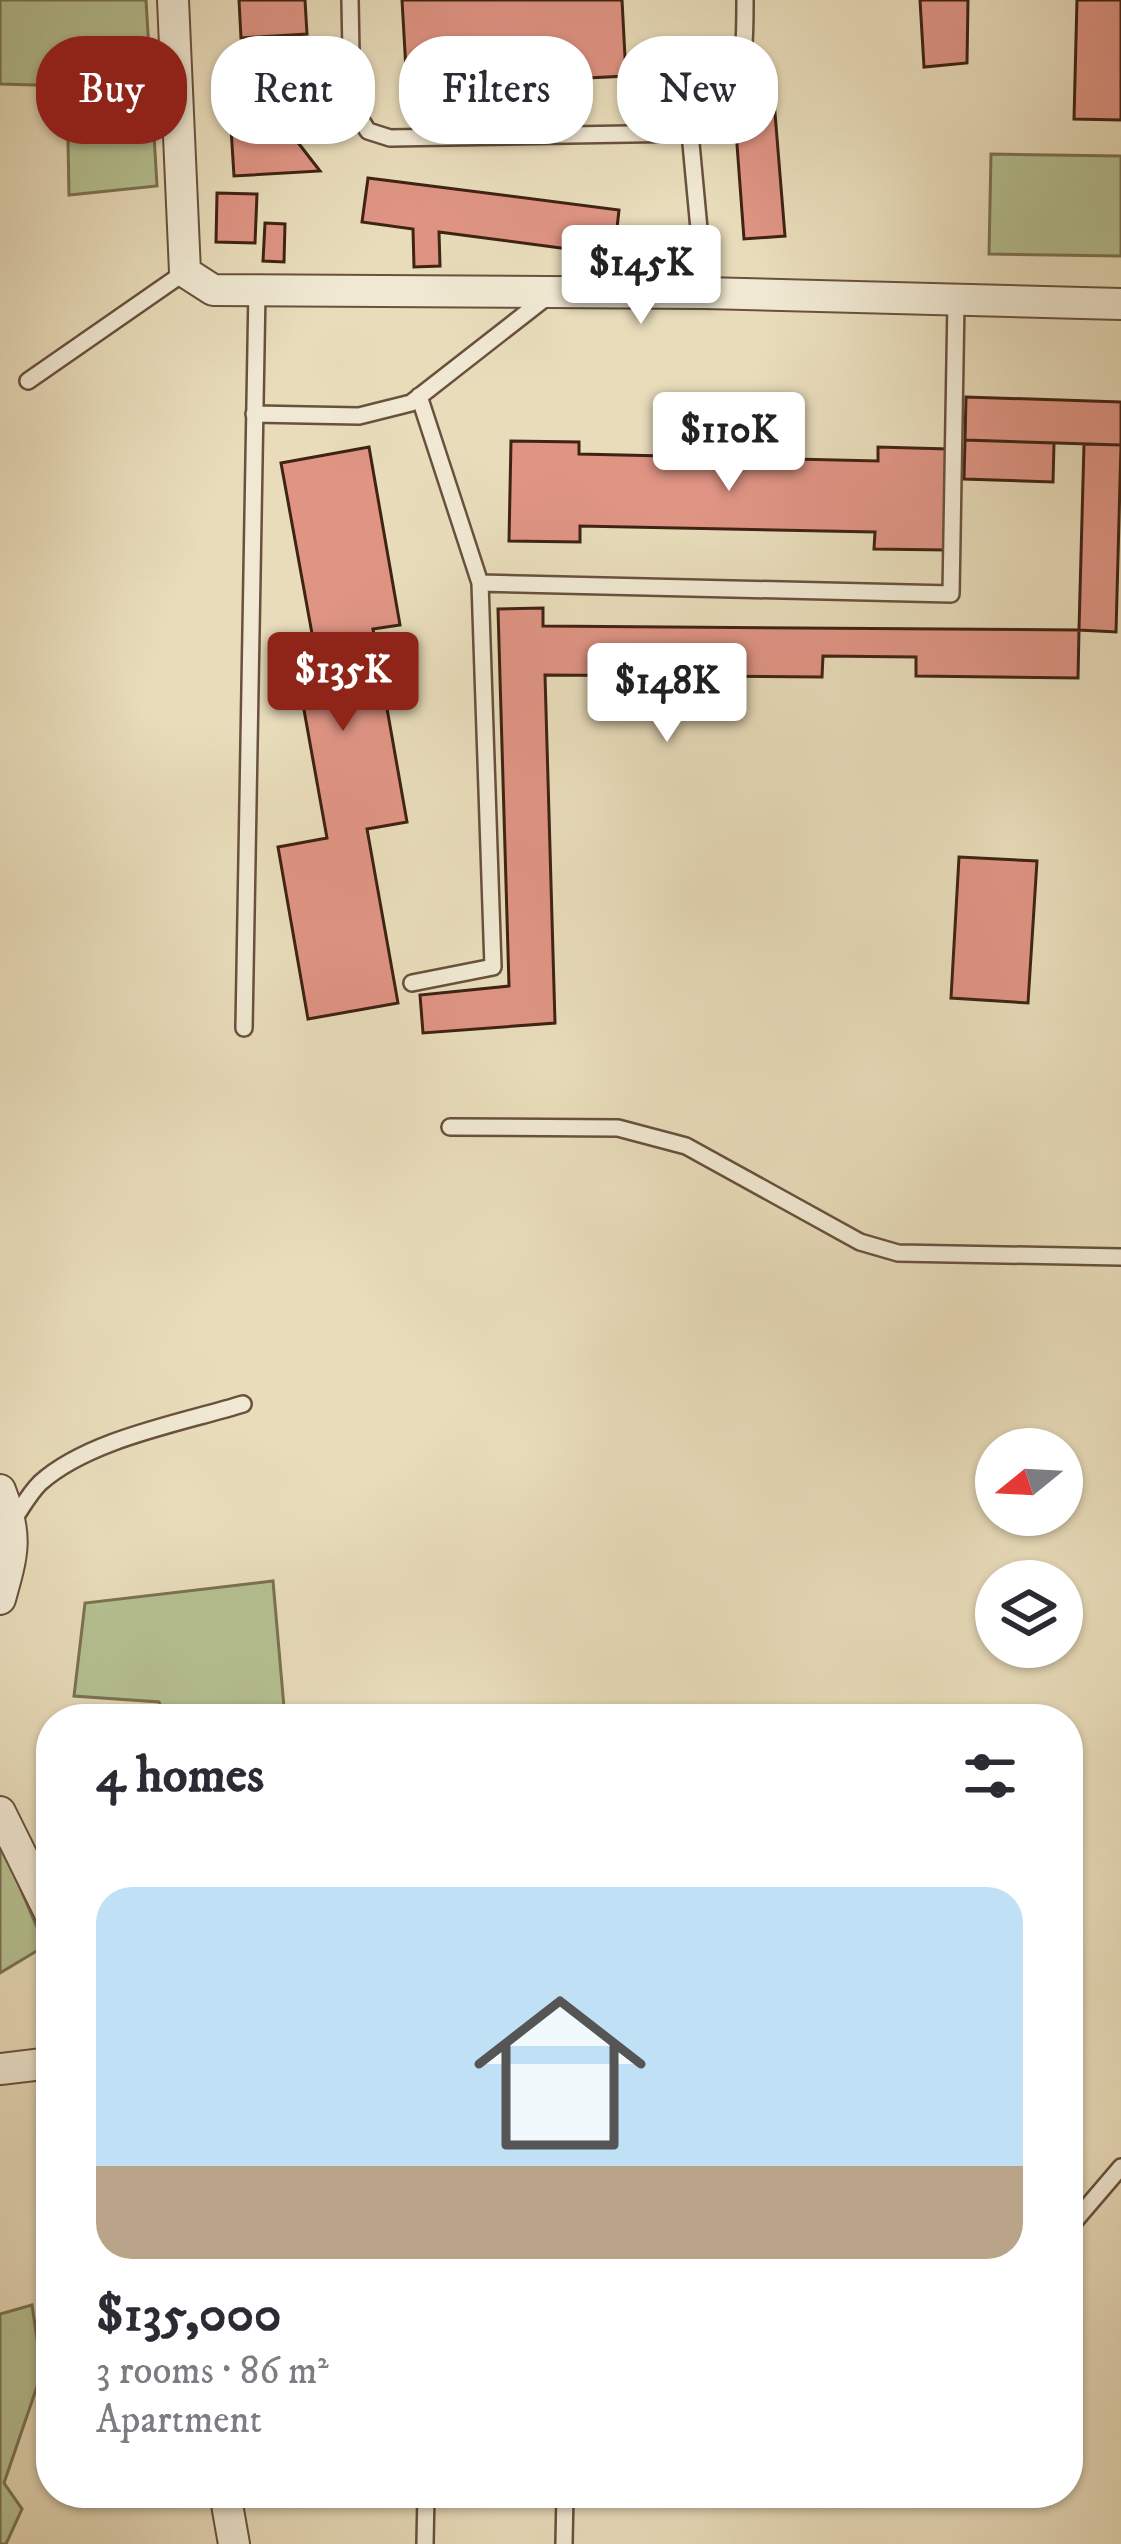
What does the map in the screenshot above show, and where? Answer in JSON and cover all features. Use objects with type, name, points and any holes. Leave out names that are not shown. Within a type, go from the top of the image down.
[{"type":"street","points":[[173,0],[184,272],[213,290],[705,293],[1121,304]]},
{"type":"street","points":[[0,1490],[12,1522],[14,1549],[0,1598]]},
{"type":"street","points":[[0,1813],[36,1885]]},
{"type":"street","points":[[0,2069],[36,2065]]},
{"type":"street","points":[[228,2508],[234,2544]]},
{"type":"lane","points":[[350,0],[352,106],[368,131],[390,138],[617,134]]},
{"type":"lane","points":[[745,0],[745,36]]},
{"type":"lane","points":[[691,144],[705,293]]},
{"type":"lane","points":[[28,381],[184,272]]},
{"type":"lane","points":[[244,1028],[257,290]]},
{"type":"lane","points":[[254,414],[359,416],[384,412],[419,397],[551,295]]},
{"type":"lane","points":[[480,583],[951,594],[956,301]]},
{"type":"lane","points":[[412,983],[493,967],[480,583],[419,397]]},
{"type":"lane","points":[[451,1127],[618,1128],[686,1146],[860,1242],[898,1253],[1121,1257]]},
{"type":"lane","points":[[12,1522],[39,1485],[69,1463],[130,1437],[243,1404]]},
{"type":"lane","points":[[1083,2211],[1121,2167]]},
{"type":"lane","points":[[425,2544],[426,2508]]},
{"type":"lane","points":[[564,2544],[565,2508]]},
{"type":"green space","points":[[0,0],[146,0],[148,36],[36,36],[36,85],[0,84]]},
{"type":"green space","points":[[68,144],[155,144],[157,186],[69,195]]},
{"type":"green space","points":[[991,154],[1121,156],[1121,256],[989,254]]},
{"type":"green space","points":[[273,1581],[284,1704],[160,1704],[74,1696],[85,1603]]},
{"type":"green space","points":[[0,1841],[36,1925],[36,1951],[0,1973]]},
{"type":"green space","points":[[32,2305],[36,2332],[36,2390],[4,2483],[22,2509],[6,2544],[0,2544],[0,2314]]},
{"type":"building","points":[[239,0],[305,0],[307,34],[241,36]]},
{"type":"building","points":[[402,0],[622,0],[624,36],[617,36],[617,76],[593,78],[593,36],[404,36]]},
{"type":"building","points":[[920,0],[968,0],[967,63],[924,67]]},
{"type":"building","points":[[1077,0],[1121,0],[1121,120],[1074,119]]},
{"type":"building","points":[[232,144],[299,144],[320,171],[234,176]]},
{"type":"building","points":[[737,144],[778,144],[785,236],[744,239]]},
{"type":"building","points":[[368,178],[619,210],[614,255],[439,232],[440,266],[414,267],[413,229],[362,222]]},
{"type":"building","points":[[217,193],[257,194],[255,243],[216,242]]},
{"type":"building","points":[[265,223],[285,224],[284,262],[263,261]]},
{"type":"building","points":[[966,397],[1121,402],[1121,445],[965,440]]},
{"type":"building","points":[[965,440],[1054,443],[1053,482],[964,479]]},
{"type":"building","points":[[511,441],[579,442],[579,454],[878,461],[878,447],[948,449],[946,550],[874,549],[875,532],[580,526],[580,542],[509,541]]},
{"type":"building","points":[[1084,444],[1121,445],[1116,632],[1079,630]]},
{"type":"building","points":[[369,447],[400,625],[373,629],[407,822],[367,829],[398,1003],[308,1019],[278,847],[327,838],[292,643],[313,639],[281,463]]},
{"type":"building","points":[[543,608],[543,626],[1079,630],[1078,678],[916,676],[916,657],[823,656],[822,677],[545,675],[555,1023],[423,1033],[420,995],[509,986],[498,609]]},
{"type":"building","points":[[959,857],[1037,861],[1028,1003],[951,998]]}]
